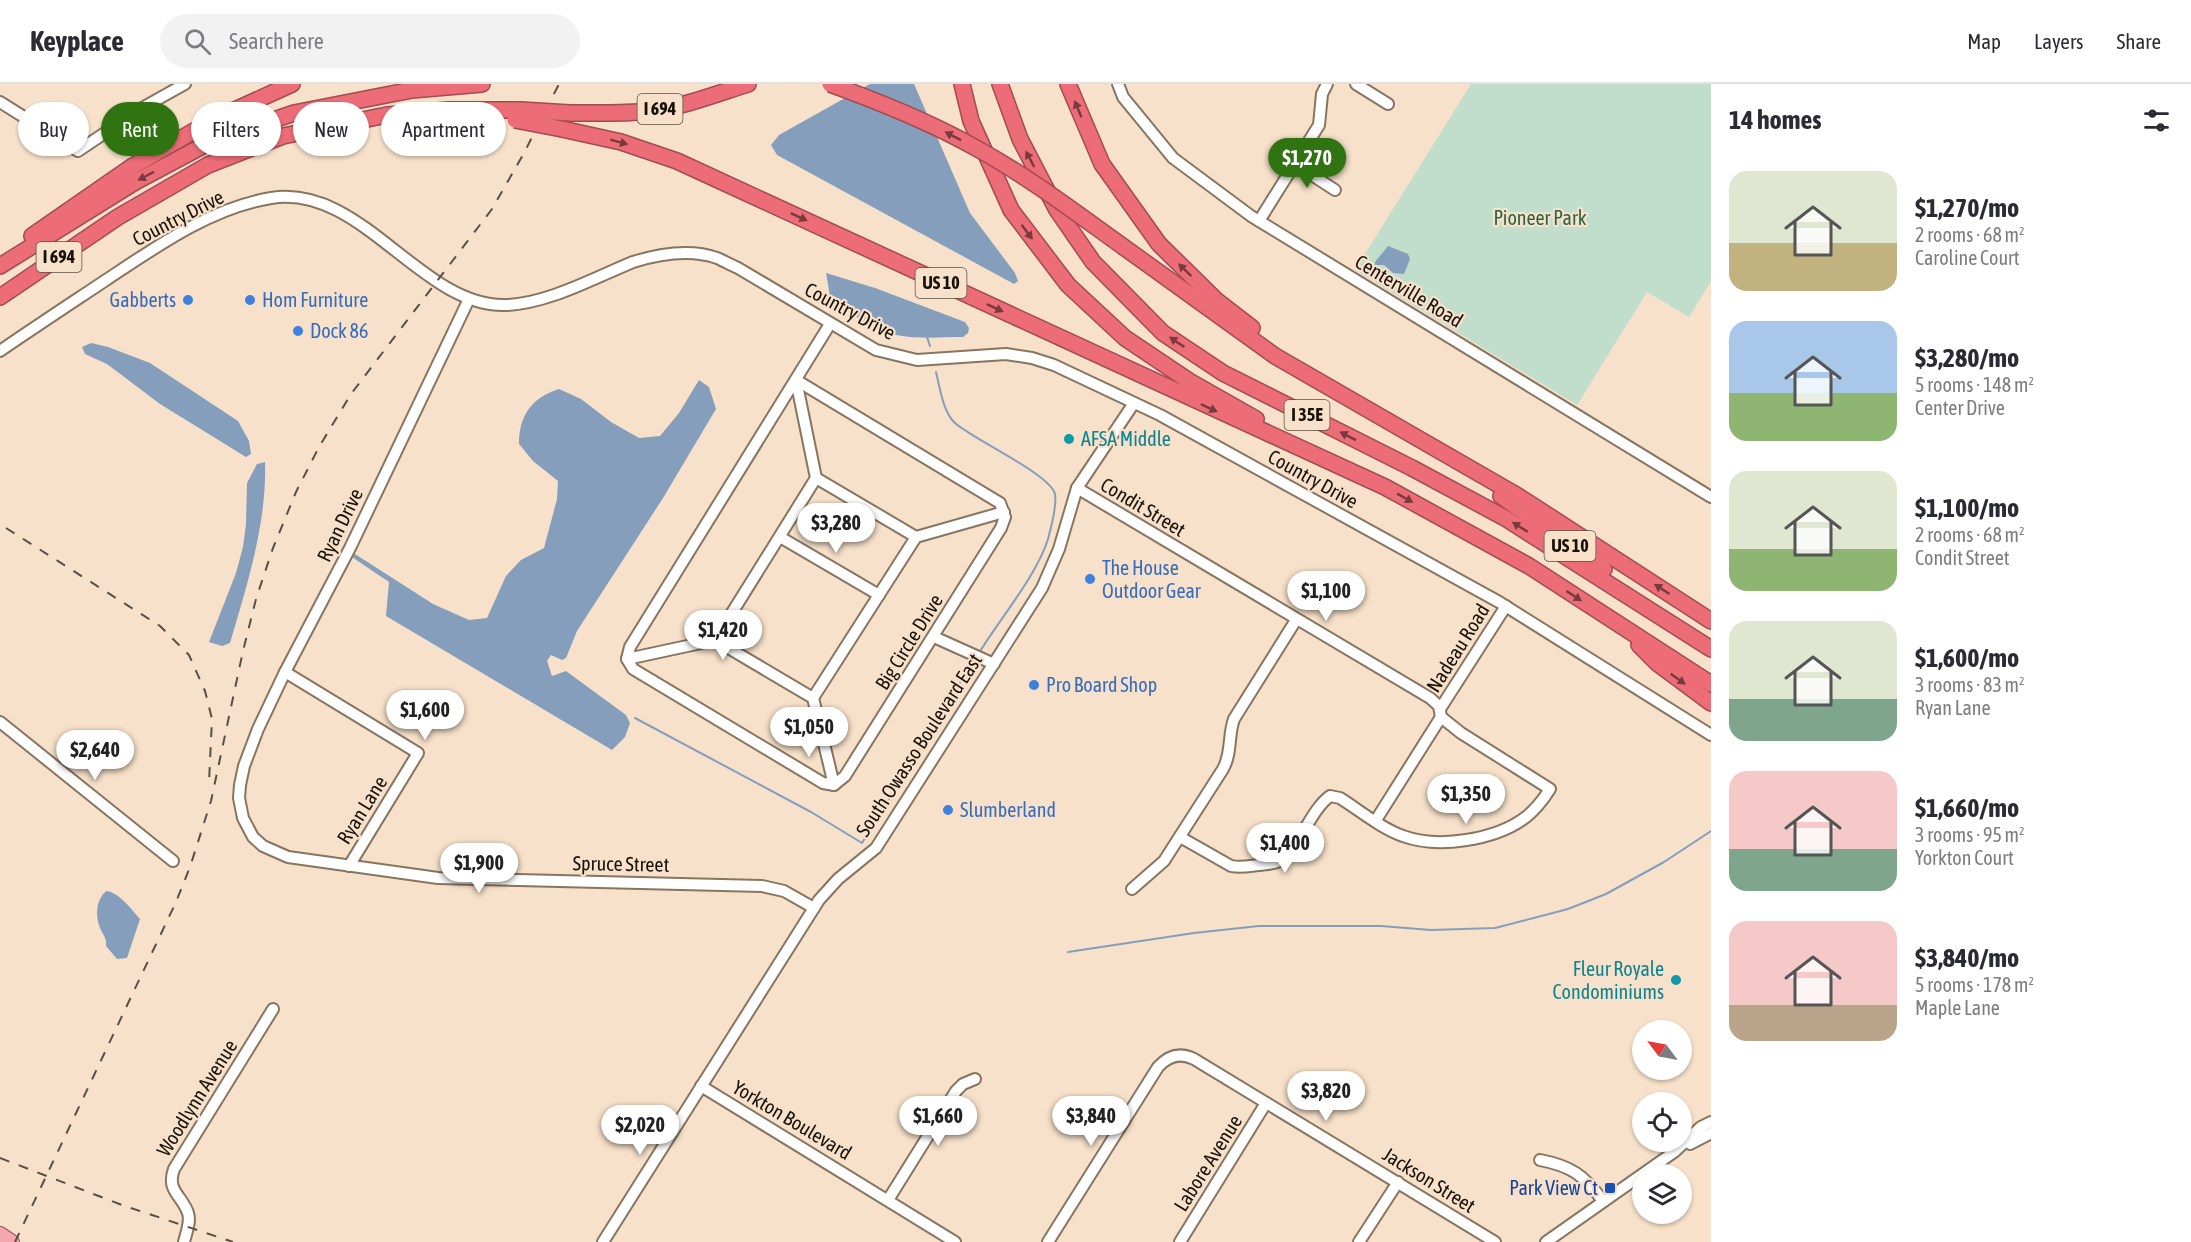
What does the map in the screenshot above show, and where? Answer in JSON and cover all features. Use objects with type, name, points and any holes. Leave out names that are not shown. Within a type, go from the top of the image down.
[{"type":"highway","points":[[0,261],[133,166],[215,119],[292,84]]},
{"type":"highway","name":"I 694","points":[[0,266],[135,182],[212,141],[294,113],[412,90],[482,84]]},
{"type":"highway","name":"I 694","points":[[0,297],[118,217],[208,165],[283,136],[387,115],[449,110],[517,115],[651,111],[748,84]]},
{"type":"highway","name":"US 10","points":[[830,84],[895,109],[976,148],[1055,198],[1275,356],[1430,446],[1711,647]]},
{"type":"highway","name":"I 35E","points":[[962,84],[971,122],[1011,210],[1068,285],[1095,312],[1135,344],[1189,381],[1315,453],[1385,487],[1529,566],[1711,684]]},
{"type":"highway","name":"I 35E","points":[[1000,84],[1020,139],[1057,210],[1093,262],[1164,333],[1223,372],[1505,518],[1711,647]]},
{"type":"highway","points":[[1068,84],[1102,164],[1159,244],[1217,301],[1310,375]]},
{"type":"highway","name":"US 10","points":[[517,115],[562,129],[621,142],[677,160],[1233,418],[1315,453]]},
{"type":"highway","points":[[1430,446],[1518,496],[1711,621]]},
{"type":"highway","points":[[1620,626],[1657,663],[1711,703]]},
{"type":"main road","points":[[0,1234],[12,1242]]},
{"type":"street","points":[[0,102],[78,151],[142,108],[185,84]]},
{"type":"street","name":"Centerville Road","points":[[1118,84],[1123,97],[1173,158],[1259,221],[1711,497]]},
{"type":"street","points":[[1259,221],[1319,125],[1322,94],[1327,84]]},
{"type":"street","points":[[1356,84],[1388,104]]},
{"type":"street","points":[[1294,164],[1335,190]]},
{"type":"street","name":"Country Drive","points":[[0,351],[170,238],[212,217],[243,205],[272,198],[293,197],[312,201],[340,212],[438,281],[469,299],[505,305],[533,301],[633,261],[656,256],[684,254],[716,258],[876,350],[917,360],[1006,354],[1032,358],[1054,365],[1134,403],[1506,606],[1711,735]]},
{"type":"street","name":"Ryan Drive","points":[[244,766],[258,729],[285,672],[350,548],[469,299]]},
{"type":"street","points":[[627,659],[715,640],[813,698],[834,785],[823,783],[633,669],[627,659],[630,647],[830,324]]},
{"type":"street","points":[[715,640],[816,478],[796,380]]},
{"type":"street","points":[[796,380],[1000,503],[1004,512],[916,537],[813,698]]},
{"type":"street","name":"South Owasso Boulevard East","points":[[603,1242],[814,908],[838,879],[876,848],[994,664],[1042,588],[1059,549],[1077,488],[1134,403]]},
{"type":"street","points":[[816,478],[916,537]]},
{"type":"street","name":"Condit Street","points":[[1077,488],[1430,698],[1461,733],[1550,789],[1534,810],[1518,823],[1465,840],[1436,843],[1413,840],[1395,833],[1376,820]]},
{"type":"street","name":"Big Circle Drive","points":[[834,785],[845,777],[934,637],[1004,523],[1004,512]]},
{"type":"street","points":[[780,537],[879,596]]},
{"type":"street","name":"Nadeau Road","points":[[1376,820],[1506,606]]},
{"type":"street","points":[[1132,889],[1164,861],[1227,762],[1232,726],[1237,714],[1296,620]]},
{"type":"street","points":[[934,637],[994,664]]},
{"type":"street","name":"Ryan Lane","points":[[285,672],[418,753],[349,866]]},
{"type":"street","points":[[0,722],[173,861]]},
{"type":"street","name":"Spruce Street","points":[[244,766],[239,798],[240,808],[253,837],[263,846],[288,857],[438,878],[762,886],[784,891],[814,908]]},
{"type":"street","points":[[1180,837],[1222,862],[1240,868],[1276,862],[1285,858],[1321,803],[1330,796],[1340,798],[1376,820]]},
{"type":"street","name":"Woodlynn Avenue","points":[[184,1242],[189,1215],[171,1184],[174,1169],[273,1009]]},
{"type":"street","name":"Jackson Street","points":[[1048,1242],[1158,1067],[1174,1056],[1190,1057],[1495,1242]]},
{"type":"street","points":[[888,1200],[956,1090],[975,1078]]},
{"type":"street","name":"Yorkton Boulevard","points":[[701,1086],[956,1242]]},
{"type":"street","name":"Labore Avenue","points":[[1180,1242],[1266,1102]]},
{"type":"street","points":[[1692,1135],[1711,1122]]},
{"type":"street","points":[[1692,1142],[1711,1132]]},
{"type":"street","points":[[1546,1242],[1674,1152]]},
{"type":"street","points":[[1540,1160],[1562,1164],[1582,1176],[1603,1201]]},
{"type":"street","points":[[1359,1242],[1398,1182]]},
{"type":"green space","name":"Pioneer Park","points":[[1471,84],[1711,84],[1711,281],[1689,317],[1647,292],[1577,405],[1355,270]]},
{"type":"water","points":[[870,84],[914,84],[970,213],[1015,273],[1018,281],[1014,284],[777,155],[771,145],[779,135]]},
{"type":"water","points":[[1388,246],[1408,254],[1410,259],[1404,274],[1393,273],[1384,265],[1375,265]]},
{"type":"water","points":[[826,273],[875,288],[965,322],[969,328],[968,333],[963,337],[925,338],[888,333],[860,320],[835,303],[830,296]]},
{"type":"water","points":[[91,343],[150,363],[238,421],[249,441],[251,454],[246,457],[160,404],[107,364],[85,354],[82,347]]},
{"type":"water","points":[[699,380],[709,387],[716,409],[663,498],[577,631],[566,658],[562,660],[551,655],[547,661],[552,676],[566,671],[626,715],[630,723],[625,737],[612,750],[386,616],[389,582],[352,557],[353,555],[355,554],[433,604],[469,620],[487,618],[506,576],[521,560],[544,548],[557,499],[558,481],[533,461],[519,444],[524,417],[528,409],[541,397],[559,389],[581,399],[611,422],[639,438],[660,436],[679,413]]},
{"type":"water","points":[[265,462],[263,508],[255,554],[230,643],[222,646],[209,642],[236,573],[243,547],[247,483],[257,464]]},
{"type":"water","points":[[106,891],[120,898],[140,919],[127,958],[117,959],[106,946],[98,923],[98,903]]},
{"type":"waterway","points":[[927,337],[930,346]]},
{"type":"waterway","points":[[936,372],[945,406],[955,423],[1026,467],[1050,486],[1055,494],[1053,517],[1043,553],[1027,582],[979,653]]},
{"type":"waterway","points":[[635,718],[811,812],[862,843],[974,660]]},
{"type":"waterway","points":[[1068,952],[1194,933],[1259,926],[1381,926],[1431,930],[1495,928],[1568,909],[1606,894],[1664,862],[1711,831]]},
{"type":"railway","points":[[15,1242],[176,902],[190,867],[211,801],[256,599],[273,548],[296,492],[319,447],[351,394],[492,209],[559,84]]},
{"type":"railway","points":[[6,528],[160,626],[189,655],[205,691],[212,719],[209,782]]},
{"type":"railway","points":[[0,1158],[122,1205],[233,1242]]},
{"type":"place","name":"Gabberts","points":[[188,300]]},
{"type":"place","name":"Hom Furniture","points":[[250,300]]},
{"type":"place","name":"Dock 86","points":[[298,331]]},
{"type":"place","name":"AFSA Middle","points":[[1069,439]]},
{"type":"place","name":"The House Outdoor Gear","points":[[1090,579]]},
{"type":"place","name":"Pro Board Shop","points":[[1034,685]]},
{"type":"place","name":"Slumberland","points":[[948,810]]},
{"type":"place","name":"Fleur Royale Condominiums","points":[[1676,980]]},
{"type":"place","name":"Park View Ct","points":[[1610,1188]]}]
